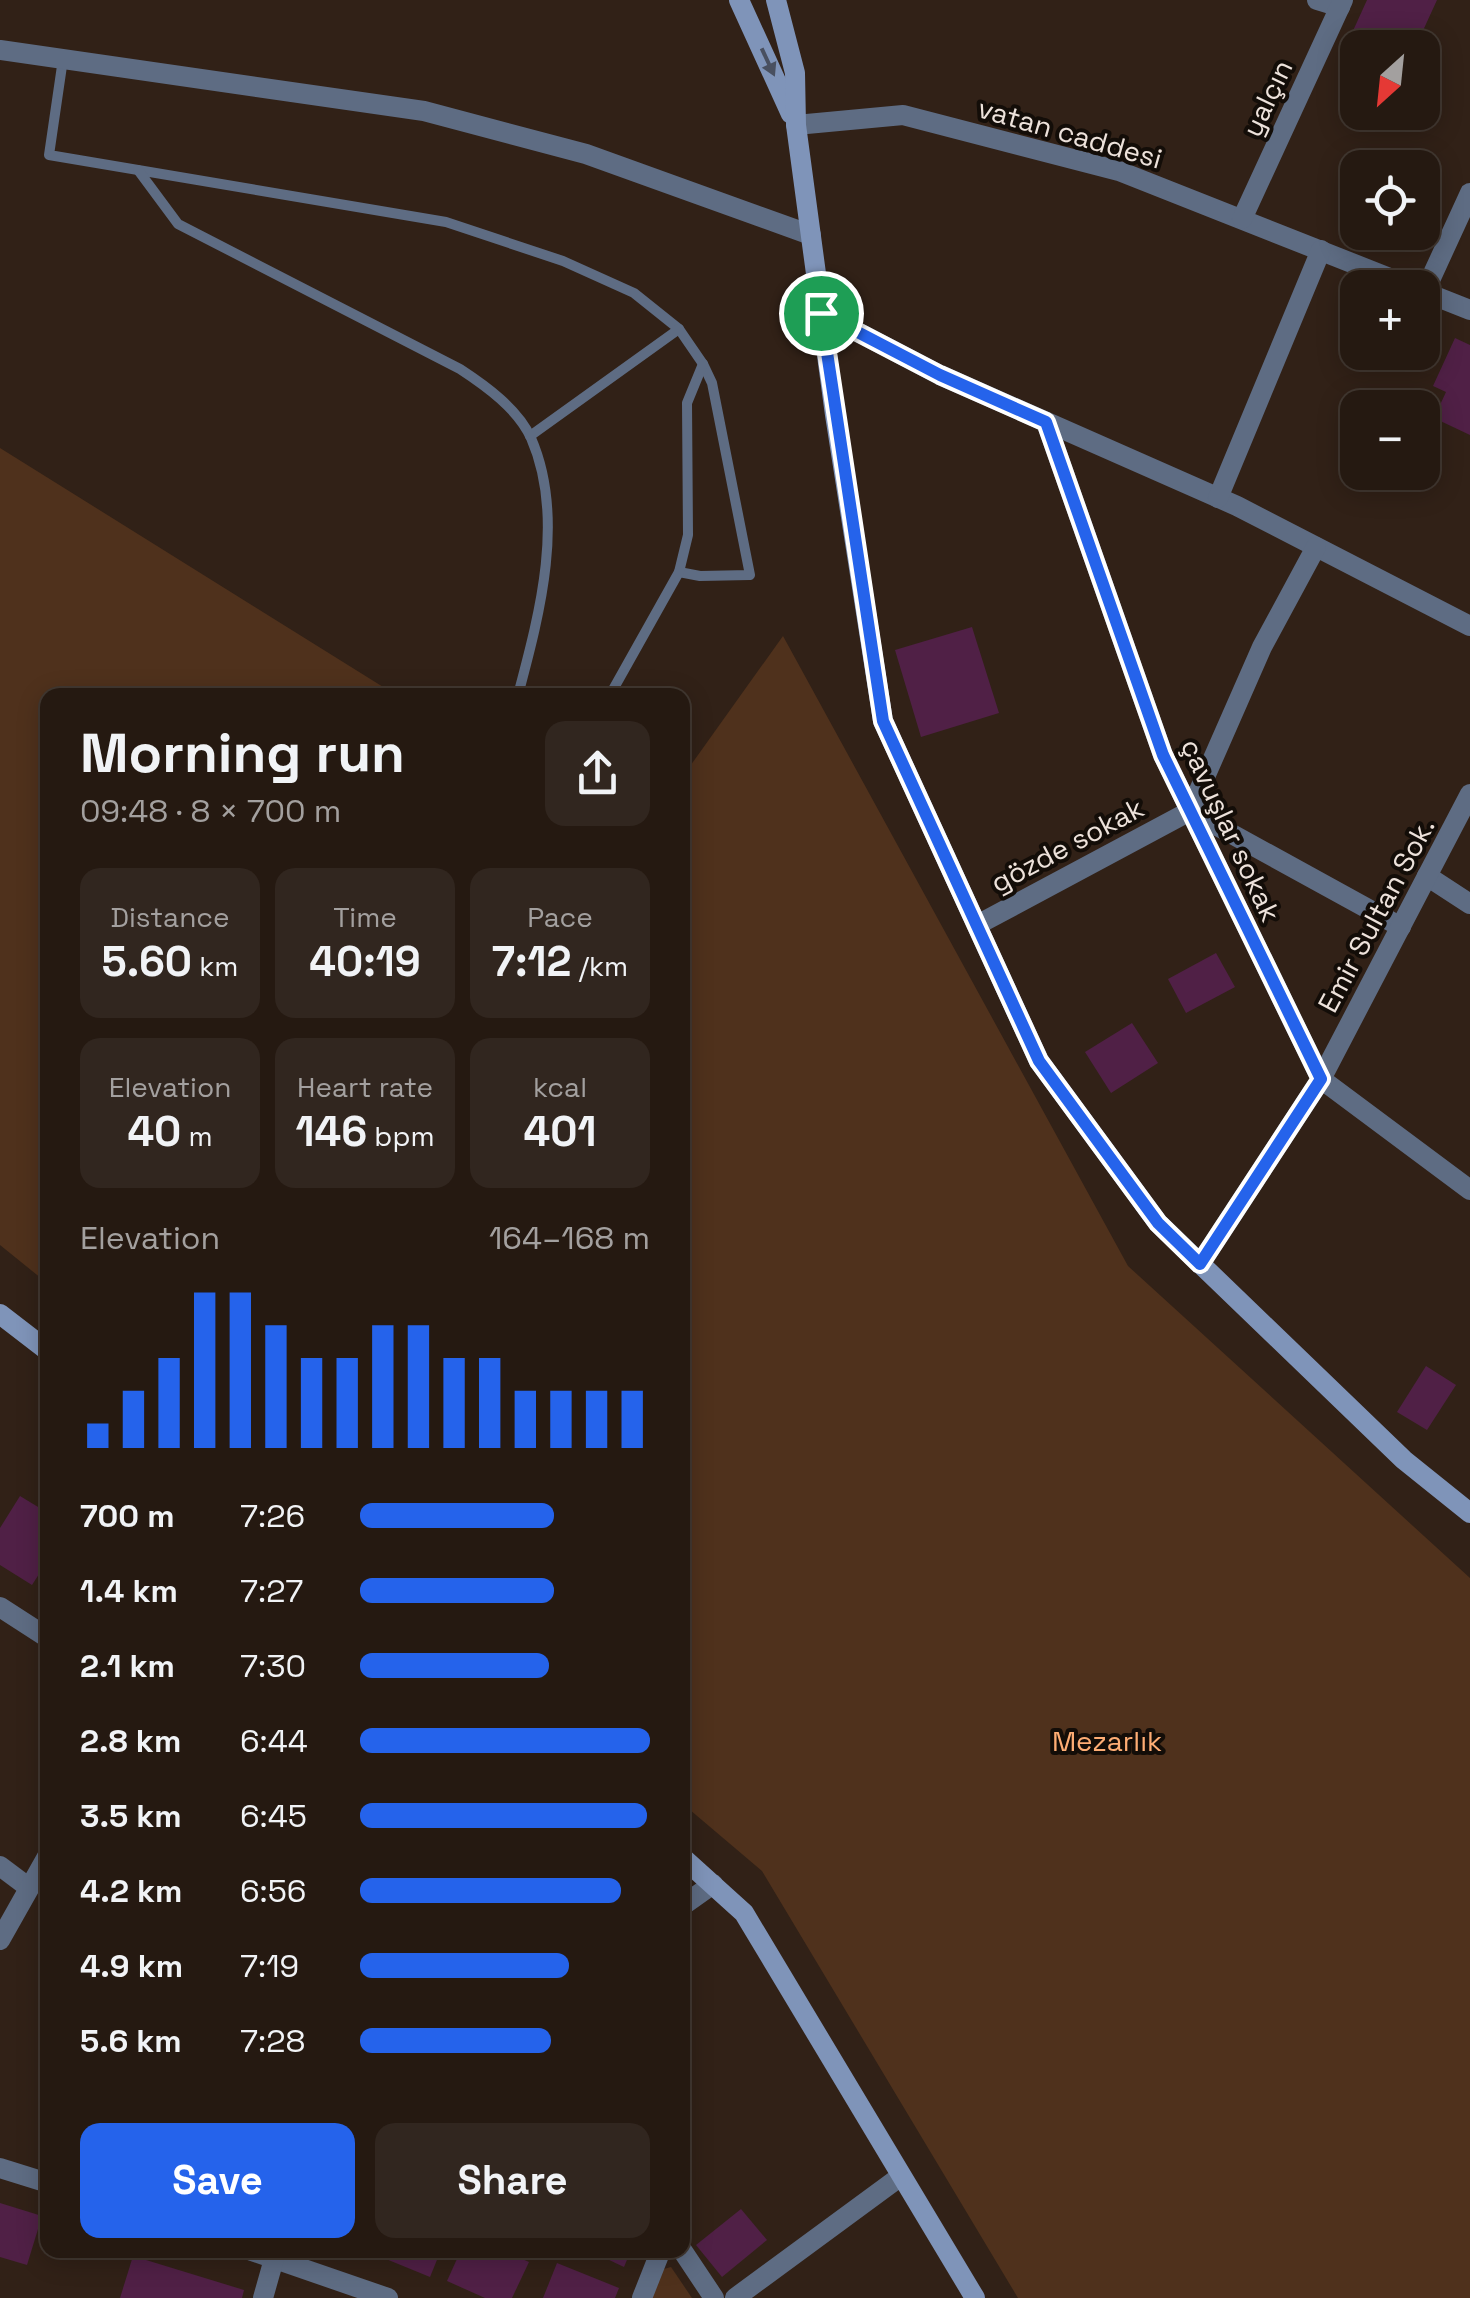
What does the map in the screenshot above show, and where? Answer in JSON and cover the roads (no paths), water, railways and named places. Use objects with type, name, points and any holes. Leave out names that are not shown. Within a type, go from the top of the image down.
[{"type":"street","points":[[739,0],[796,125]]},
{"type":"street","points":[[776,0],[795,72],[796,125],[810,235],[883,721],[1039,1061],[1158,1223],[1404,1460],[1470,1513]]},
{"type":"street","points":[[1318,0],[1342,3]]},
{"type":"street","name":"yalçın","points":[[1242,219],[1342,3]]},
{"type":"street","points":[[0,50],[424,111],[586,154],[810,235]]},
{"type":"street","name":"vatan caddesi","points":[[796,125],[903,115],[1119,171],[1371,270]]},
{"type":"street","points":[[1431,270],[1470,193]]},
{"type":"street","points":[[1218,498],[1321,250]]},
{"type":"street","name":"vatan caddesi","points":[[1440,298],[1470,310]]},
{"type":"street","points":[[821,313],[940,375],[1218,498],[1470,626]]},
{"type":"street","name":"çavuşlar sokak","points":[[1046,422],[1163,755],[1321,1079],[1470,1190]]},
{"type":"street","points":[[1316,547],[1262,647],[1190,811],[1401,927]]},
{"type":"street","name":"Emir Sultan Sok.","points":[[1200,1264],[1321,1079],[1470,794]]},
{"type":"street","name":"gözde sokak","points":[[977,925],[1190,811]]},
{"type":"street","points":[[1428,876],[1470,904]]},
{"type":"street","points":[[0,1314],[40,1345]]},
{"type":"street","points":[[0,1607],[40,1633]]},
{"type":"street","points":[[690,1863],[744,1913],[976,2298]]},
{"type":"street","points":[[0,1866],[28,1887]]},
{"type":"street","points":[[0,1940],[40,1868]]},
{"type":"street","points":[[690,1900],[712,1884]]},
{"type":"street","points":[[0,2168],[40,2180]]},
{"type":"street","points":[[736,2298],[901,2176]]},
{"type":"street","points":[[642,2298],[658,2258]]},
{"type":"street","points":[[687,2258],[714,2298]]},
{"type":"street","points":[[263,2298],[274,2259],[388,2298]]},
{"type":"lane","points":[[63,59],[49,155],[446,222],[563,261],[634,293],[679,329],[712,382],[750,575],[700,576],[679,572]]},
{"type":"lane","points":[[138,170],[178,224],[460,369],[493,393],[530,436],[544,488],[547,548],[536,626],[520,688]]},
{"type":"lane","points":[[530,436],[679,329]]},
{"type":"lane","points":[[614,688],[679,572],[688,536],[687,403],[703,364]]},
{"type":"park label","name":"Mezarlık","points":[[1107,1741]]}]
